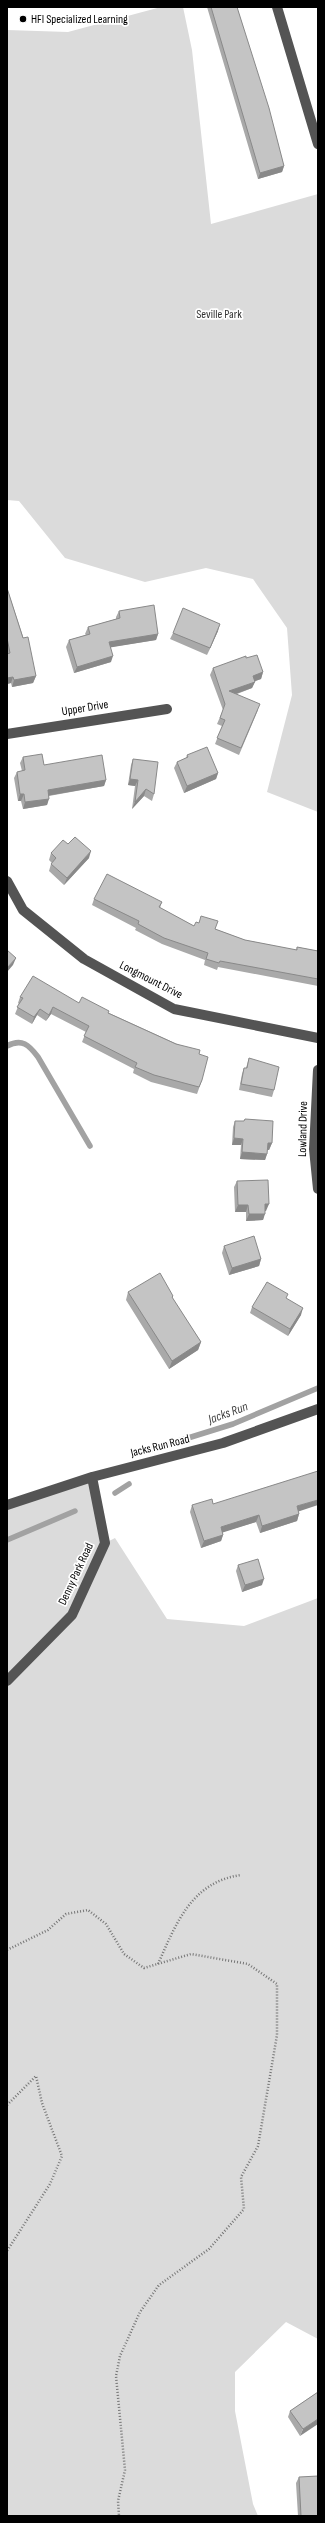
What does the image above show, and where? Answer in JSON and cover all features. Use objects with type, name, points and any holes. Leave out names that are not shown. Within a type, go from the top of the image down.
[{"type":"street","points":[[277,7],[318,144]]},
{"type":"street","name":"Upper Drive","points":[[7,734],[167,709]]},
{"type":"street","name":"Longmount Drive","points":[[7,881],[23,910],[84,959],[174,1009],[318,1038]]},
{"type":"street","name":"Lowland Drive","points":[[318,1070],[314,1148],[318,1189]]},
{"type":"street","name":"Jacks Run Road","points":[[7,1505],[92,1477],[223,1443],[318,1409]]},
{"type":"street","name":"Denny Park Road","points":[[7,1681],[72,1615],[105,1543],[92,1477]]},
{"type":"path","points":[[158,1964],[176,1923],[194,1897],[229,1877],[241,1875]]},
{"type":"path","points":[[7,1950],[48,1930],[66,1914],[88,1910],[106,1924],[124,1954],[144,1968],[191,1954],[248,1964],[277,1984],[277,2035],[258,2146],[241,2177],[244,2209],[209,2249],[159,2285],[140,2312],[120,2356],[116,2376],[125,2470],[118,2502],[119,2516]]},
{"type":"path","points":[[7,2104],[36,2076],[42,2103],[62,2156],[50,2184],[7,2251]]},
{"type":"green space","name":"Seville Park","points":[[161,7],[183,7],[192,50],[211,224],[318,194],[318,812],[267,792],[292,695],[287,628],[253,579],[206,568],[145,582],[65,558],[19,501],[7,500],[7,30],[68,32]]},
{"type":"green space","points":[[92,1477],[105,1543],[115,1538],[167,1619],[244,1626],[318,1598],[318,2339],[286,2322],[235,2372],[235,2411],[253,2504],[258,2516],[7,2516],[7,1505]]},
{"type":"building","points":[[211,7],[237,7],[269,108],[284,166],[260,173]]},
{"type":"building","points":[[7,588],[23,638],[28,637],[36,676],[14,680],[13,677],[7,678],[7,654],[10,653],[7,638]]},
{"type":"building","points":[[154,605],[158,634],[109,642],[113,656],[77,667],[69,640],[90,634],[88,627],[120,618],[119,611]]},
{"type":"building","points":[[183,608],[220,624],[210,648],[173,633]]},
{"type":"building","points":[[257,655],[263,672],[253,676],[255,682],[229,691],[260,704],[241,748],[217,738],[225,720],[220,718],[225,704],[213,668],[246,656],[246,658]]},
{"type":"building","points":[[207,747],[218,773],[187,786],[177,762],[188,757],[187,755]]},
{"type":"building","points":[[42,754],[44,765],[102,755],[106,780],[48,790],[49,799],[25,802],[24,794],[20,794],[17,772],[25,770],[23,757]]},
{"type":"building","points":[[133,759],[158,762],[154,794],[146,789],[135,802],[138,780],[130,779]]},
{"type":"building","points":[[75,837],[91,851],[67,878],[51,864],[56,858],[51,853],[63,840],[68,844]]},
{"type":"building","points":[[107,874],[162,902],[159,907],[194,926],[196,922],[199,923],[201,916],[218,921],[215,929],[245,940],[297,950],[297,947],[318,951],[318,979],[220,961],[219,963],[206,959],[208,953],[164,938],[138,924],[139,921],[94,899]]},
{"type":"building","points":[[7,950],[16,958],[7,968]]},
{"type":"building","points":[[33,976],[79,1003],[82,997],[109,1011],[108,1013],[176,1044],[200,1050],[199,1054],[208,1057],[199,1087],[154,1075],[135,1067],[137,1063],[84,1036],[89,1026],[53,1007],[49,1015],[40,1009],[34,1017],[17,1007],[23,998],[20,997]]},
{"type":"building","points":[[249,1058],[279,1067],[274,1090],[241,1084],[244,1068],[247,1068]]},
{"type":"building","points":[[245,1119],[273,1121],[272,1143],[268,1143],[267,1154],[242,1152],[243,1139],[234,1138],[235,1121],[244,1121]]},
{"type":"building","points":[[268,1180],[269,1204],[265,1204],[265,1214],[249,1214],[248,1205],[238,1205],[237,1181]]},
{"type":"building","points":[[254,1236],[261,1259],[232,1268],[224,1246]]},
{"type":"building","points":[[160,1273],[173,1296],[172,1297],[201,1342],[172,1361],[128,1292]]},
{"type":"building","points":[[267,1282],[288,1294],[286,1298],[303,1308],[290,1329],[252,1307]]},
{"type":"building","points":[[318,1471],[318,1500],[297,1506],[299,1514],[262,1526],[259,1515],[221,1527],[223,1535],[204,1541],[192,1505],[212,1499],[213,1504]]},
{"type":"building","points":[[258,1559],[264,1579],[245,1585],[238,1565]]},
{"type":"building","points":[[318,2392],[318,2419],[303,2429],[290,2411]]},
{"type":"building","points":[[318,2476],[318,2516],[301,2516],[299,2477]]},
{"type":"waterway","points":[[7,1046],[21,1043],[28,1046],[35,1053],[90,1146]]},
{"type":"waterway","name":"Jacks Run","points":[[143,1452],[233,1424],[318,1388]]},
{"type":"waterway","name":"Jacks Run","points":[[115,1493],[129,1484]]},
{"type":"waterway","name":"Jacks Run","points":[[7,1540],[75,1511]]},
{"type":"place","name":"HFI Specialized Learning","points":[[23,19]]}]
